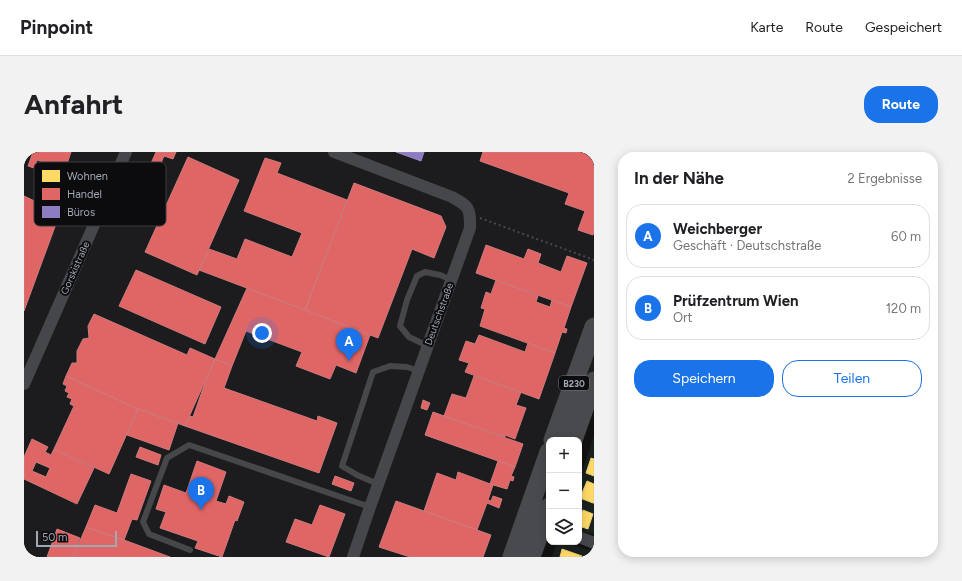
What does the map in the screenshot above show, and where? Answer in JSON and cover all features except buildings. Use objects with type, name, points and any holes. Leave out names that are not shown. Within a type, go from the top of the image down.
[{"type":"main road","name":"B230","points":[[554,437],[594,327]]},
{"type":"main road","name":"B230","points":[[574,437],[594,381]]},
{"type":"main road","points":[[512,557],[546,461]]},
{"type":"main road","points":[[532,557],[546,522]]},
{"type":"street","name":"Gorskistraße","points":[[122,162],[126,152]]},
{"type":"street","points":[[341,153],[452,197],[466,205],[470,215]]},
{"type":"street","name":"Deutschstraße","points":[[353,557],[470,228],[470,215]]},
{"type":"street","name":"Gorskistraße","points":[[24,384],[93,226]]},
{"type":"street","points":[[582,538],[594,543]]},
{"type":"lane","points":[[428,346],[409,338],[400,326],[407,300],[417,276],[425,272],[440,275],[452,280]]},
{"type":"lane","points":[[378,484],[357,475],[342,466],[373,372],[390,366],[406,367],[419,371]]},
{"type":"lane","points":[[190,550],[149,534],[143,522],[166,458],[189,445],[370,507]]},
{"type":"path","points":[[470,215],[594,260]]},
{"type":"shaded area","points":[[24,152],[594,152],[594,370],[571,437],[546,437],[546,513],[531,557],[24,557]]},
{"type":"shaded area","points":[[594,436],[594,535],[582,531],[582,471]]},
{"type":"shaded area","points":[[556,545],[574,545],[594,552],[594,557],[552,557]]},
{"type":"place","name":"Weichberger","points":[[349,361]]},
{"type":"place","name":"Prüfzentrum Wien","points":[[201,510]]}]
